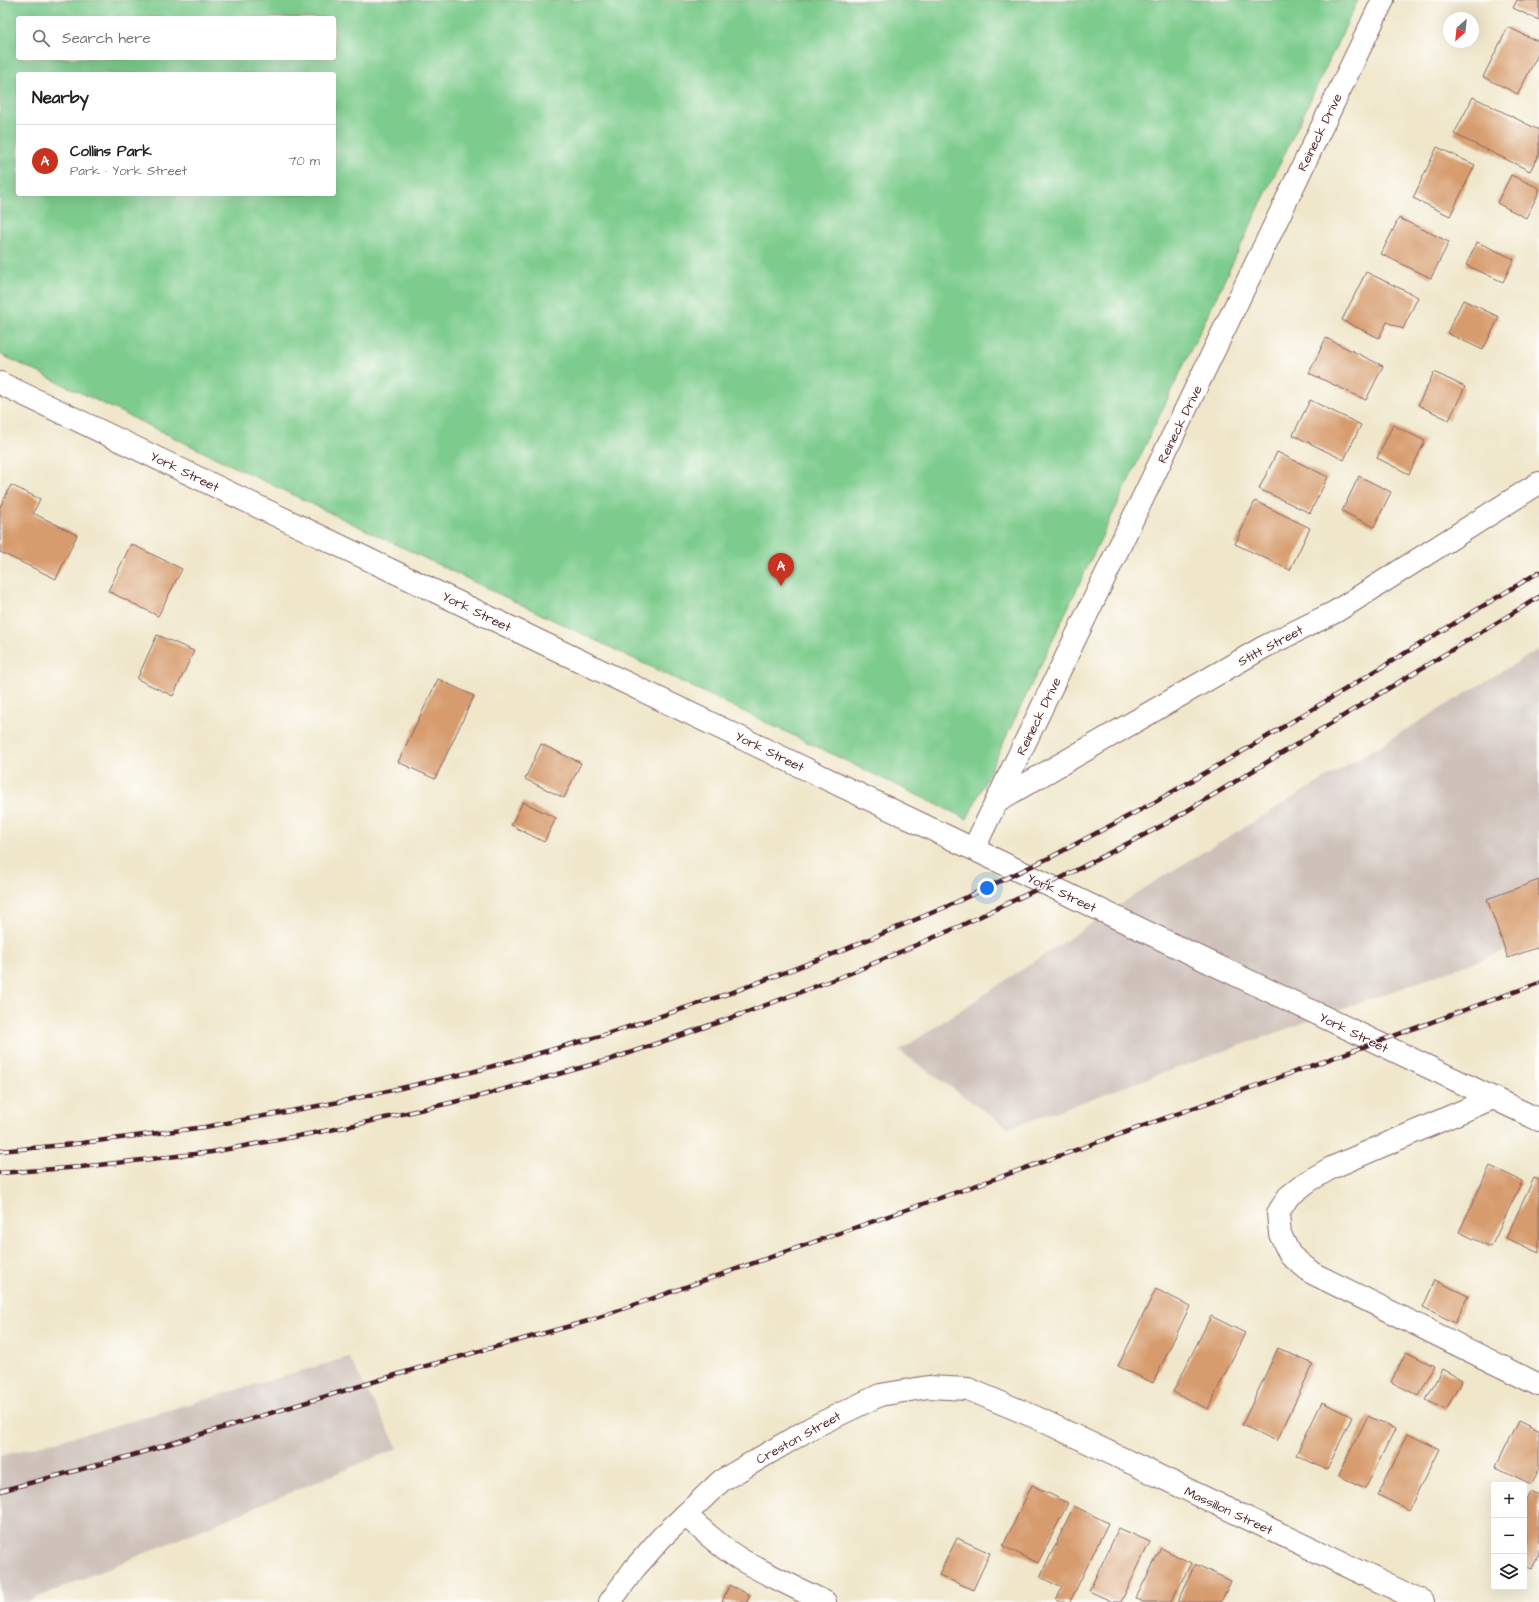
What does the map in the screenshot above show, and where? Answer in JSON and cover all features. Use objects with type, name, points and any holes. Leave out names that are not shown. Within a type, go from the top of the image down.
[{"type":"street","name":"Reineck Drive","points":[[974,848],[1383,0]]},
{"type":"street","name":"York Street","points":[[0,383],[974,848],[1020,872],[1539,1120]]},
{"type":"street","name":"Stitt Street","points":[[997,801],[1264,647],[1335,612],[1539,483]]},
{"type":"street","points":[[1493,1098],[1331,1168],[1307,1182],[1288,1197],[1278,1213],[1280,1234],[1290,1255],[1312,1273],[1539,1386]]},
{"type":"street","name":"Creston Street","points":[[610,1602],[634,1569],[662,1537],[721,1481],[811,1428],[880,1395],[928,1388],[968,1389],[1035,1417]]},
{"type":"street","name":"Massillon Street","points":[[1035,1417],[1423,1602]]},
{"type":"street","points":[[685,1515],[711,1538],[740,1559],[825,1602]]},
{"type":"shaded area","points":[[1539,649],[1539,939],[1009,1128],[899,1051],[1157,880]]},
{"type":"shaded area","points":[[349,1357],[398,1448],[27,1602],[0,1602],[0,1456],[114,1426]]},
{"type":"green space","points":[[0,0],[1358,0],[967,819],[0,354]]},
{"type":"building","points":[[1517,0],[1539,0],[1539,20],[1513,8]]},
{"type":"building","points":[[1508,27],[1539,42],[1539,52],[1518,94],[1483,77]]},
{"type":"building","points":[[1473,97],[1539,130],[1539,154],[1530,171],[1454,134]]},
{"type":"building","points":[[1437,147],[1475,165],[1450,216],[1413,198]]},
{"type":"building","points":[[1511,175],[1539,188],[1539,192],[1526,218],[1497,203]]},
{"type":"building","points":[[1399,218],[1449,242],[1431,278],[1381,254]]},
{"type":"building","points":[[1477,242],[1514,259],[1503,282],[1466,265]]},
{"type":"building","points":[[1366,272],[1418,297],[1403,329],[1387,322],[1379,338],[1342,320]]},
{"type":"building","points":[[1463,300],[1499,317],[1483,350],[1447,333]]},
{"type":"building","points":[[1326,338],[1383,366],[1366,400],[1309,373]]},
{"type":"building","points":[[1434,372],[1465,387],[1449,420],[1418,405]]},
{"type":"building","points":[[1310,400],[1361,425],[1344,460],[1293,435]]},
{"type":"building","points":[[1393,425],[1425,441],[1409,474],[1377,458]]},
{"type":"building","points":[[1277,452],[1328,477],[1310,513],[1259,489]]},
{"type":"building","points":[[1359,476],[1391,492],[1374,527],[1342,511]]},
{"type":"building","points":[[11,485],[40,499],[33,513],[77,535],[56,579],[0,552],[0,507]]},
{"type":"building","points":[[1255,501],[1310,528],[1290,570],[1235,544]]},
{"type":"building","points":[[131,544],[182,569],[158,616],[108,591]]},
{"type":"building","points":[[157,635],[194,651],[173,696],[137,679]]},
{"type":"building","points":[[438,679],[474,696],[435,779],[398,762]]},
{"type":"building","points":[[541,744],[581,763],[564,798],[525,779]]},
{"type":"building","points":[[523,802],[556,818],[544,842],[511,825]]},
{"type":"building","points":[[1539,880],[1539,947],[1508,958],[1487,899]]},
{"type":"building","points":[[1490,1166],[1522,1181],[1491,1247],[1459,1232]]},
{"type":"building","points":[[1534,1178],[1539,1180],[1539,1253],[1506,1238]]},
{"type":"building","points":[[1435,1280],[1468,1296],[1455,1323],[1423,1307]]},
{"type":"building","points":[[1156,1289],[1190,1306],[1153,1383],[1118,1366]]},
{"type":"building","points":[[1211,1316],[1245,1333],[1208,1409],[1173,1392]]},
{"type":"building","points":[[1278,1348],[1313,1364],[1277,1441],[1242,1425]]},
{"type":"building","points":[[1406,1352],[1434,1366],[1419,1396],[1391,1382]]},
{"type":"building","points":[[1442,1369],[1462,1380],[1446,1410],[1426,1400]]},
{"type":"building","points":[[1322,1402],[1352,1417],[1327,1470],[1296,1455]]},
{"type":"building","points":[[1368,1416],[1395,1429],[1365,1489],[1338,1475]]},
{"type":"building","points":[[1518,1421],[1539,1431],[1539,1468],[1531,1484],[1496,1467]]},
{"type":"building","points":[[1408,1434],[1439,1449],[1409,1510],[1378,1495]]},
{"type":"building","points":[[1032,1485],[1068,1503],[1038,1563],[1003,1546]]},
{"type":"building","points":[[1531,1492],[1539,1496],[1539,1553],[1532,1568],[1527,1566],[1527,1501]]},
{"type":"building","points":[[1074,1506],[1108,1523],[1070,1602],[1060,1602],[1056,1600],[1062,1588],[1040,1577]]},
{"type":"building","points":[[1119,1528],[1150,1542],[1121,1602],[1113,1602],[1089,1591]]},
{"type":"building","points":[[957,1538],[990,1553],[973,1590],[939,1575]]},
{"type":"building","points":[[1161,1548],[1191,1563],[1171,1602],[1143,1602],[1136,1598]]},
{"type":"building","points":[[1195,1564],[1231,1581],[1221,1602],[1178,1602]]},
{"type":"building","points":[[729,1585],[750,1595],[747,1602],[722,1602]]},
{"type":"railway","points":[[0,1151],[74,1144],[205,1127],[339,1102],[472,1072],[604,1035],[733,992],[841,951],[948,906],[1053,856],[1155,802],[1255,744],[1539,572]]},
{"type":"railway","points":[[0,1173],[81,1167],[212,1152],[346,1127],[480,1096],[612,1059],[742,1014],[851,973],[958,927],[1063,877],[1167,823],[1539,597]]},
{"type":"railway","points":[[0,1491],[123,1458],[419,1368],[588,1321],[1000,1177],[1539,983]]},
{"type":"place","name":"Collins Park","points":[[781,586]]}]
